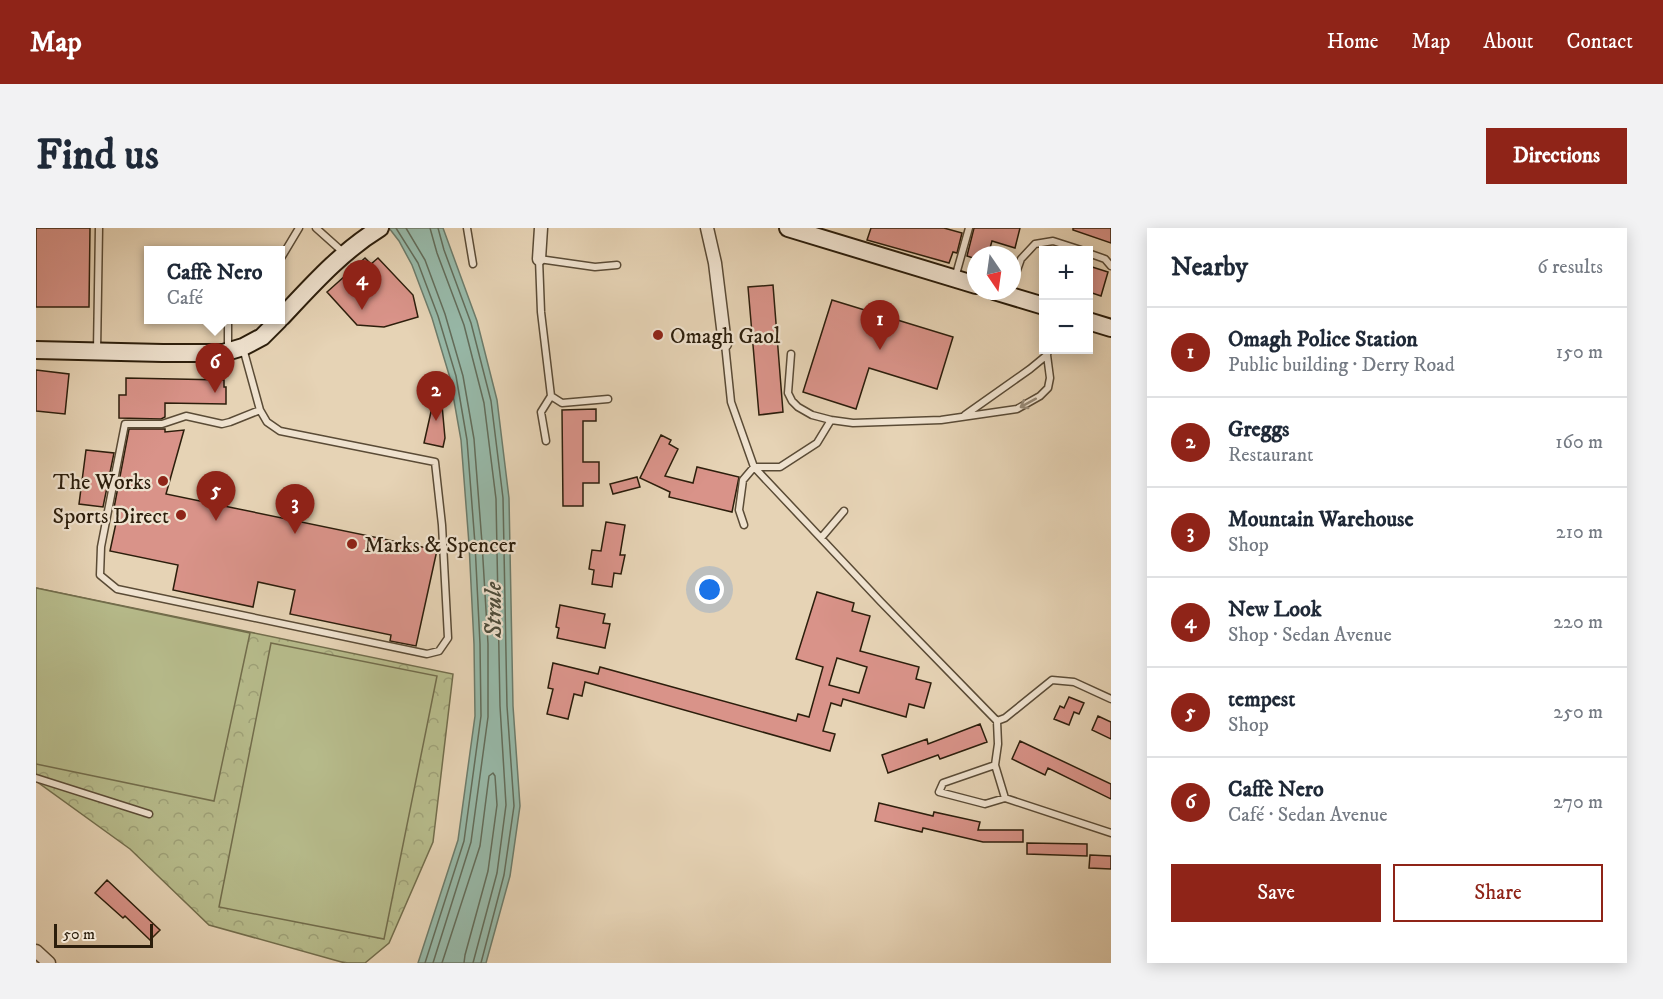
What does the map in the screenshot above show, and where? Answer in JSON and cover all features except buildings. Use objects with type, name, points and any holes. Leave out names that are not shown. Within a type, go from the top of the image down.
[{"type":"main road","points":[[788,228],[967,283]]},
{"type":"main road","points":[[285,314],[336,260],[373,232]]},
{"type":"main road","points":[[1021,296],[1039,304]]},
{"type":"main road","points":[[1093,322],[1111,328]]},
{"type":"main road","points":[[36,350],[223,352],[236,349],[262,337],[275,324]]},
{"type":"street","points":[[539,259],[541,228]]},
{"type":"street","points":[[707,228],[715,263],[725,344]]},
{"type":"street","points":[[36,951],[49,963]]},
{"type":"lane","points":[[98,352],[99,228]]},
{"type":"lane","points":[[285,252],[300,228]]},
{"type":"lane","points":[[316,228],[344,254]]},
{"type":"lane","points":[[467,228],[473,264]]},
{"type":"lane","points":[[954,279],[969,228]]},
{"type":"lane","points":[[1021,258],[1035,244],[1053,240],[1070,246]]},
{"type":"lane","points":[[1093,254],[1105,259],[1111,266]]},
{"type":"lane","points":[[546,441],[541,412],[551,396],[541,312],[539,259],[595,267],[617,265]]},
{"type":"lane","points":[[229,324],[236,349],[267,422],[287,433],[435,462],[442,525],[448,638],[439,651],[427,654],[117,589],[100,575],[101,547],[125,424],[162,424],[186,416],[222,424],[260,410]]},
{"type":"lane","points":[[725,344],[731,402],[754,467],[997,721],[998,744],[995,765],[1005,798]]},
{"type":"lane","points":[[791,354],[788,393],[792,401],[812,415],[853,423],[941,420],[1017,409],[1040,396],[1048,388],[1050,378],[1047,354]]},
{"type":"lane","points":[[964,416],[1030,369],[1045,354]]},
{"type":"lane","points":[[551,396],[562,403],[608,399]]},
{"type":"lane","points":[[979,405],[987,413]]},
{"type":"lane","points":[[744,525],[739,510],[743,480],[754,467],[780,467],[817,443],[831,420]]},
{"type":"lane","points":[[821,538],[844,511]]},
{"type":"lane","points":[[997,721],[1005,718],[1052,680],[1074,682],[1111,699]]},
{"type":"lane","points":[[995,765],[943,783],[939,792],[985,804],[1005,798],[1111,832]]},
{"type":"lane","points":[[36,778],[149,814]]},
{"type":"green space","points":[[36,588],[453,674],[433,842],[389,943],[365,963],[345,963],[209,925],[130,849],[36,781]]},
{"type":"green space","points":[[36,588],[250,633],[214,801],[36,764]]},
{"type":"green space","points":[[271,643],[437,676],[384,939],[219,907]]},
{"type":"water","name":"Strule","points":[[389,228],[443,228],[477,321],[497,400],[509,498],[513,706],[520,806],[510,876],[486,963],[418,963],[458,840],[475,716],[474,644],[461,440],[450,378],[432,318],[412,265]]},
{"type":"place","name":"New Look","points":[[362,310]]},
{"type":"place","name":"Omagh Gaol","points":[[658,335]]},
{"type":"place","name":"Omagh Police Station","points":[[880,350]]},
{"type":"place","name":"Caffè Nero","points":[[215,393]]},
{"type":"place","name":"Greggs","points":[[436,421]]},
{"type":"place","name":"The Works","points":[[163,481]]},
{"type":"place","name":"Sports Direct","points":[[181,515]]},
{"type":"place","name":"tempest","points":[[216,521]]},
{"type":"place","name":"Mountain Warehouse","points":[[295,534]]},
{"type":"place","name":"Marks & Spencer","points":[[352,544]]}]
